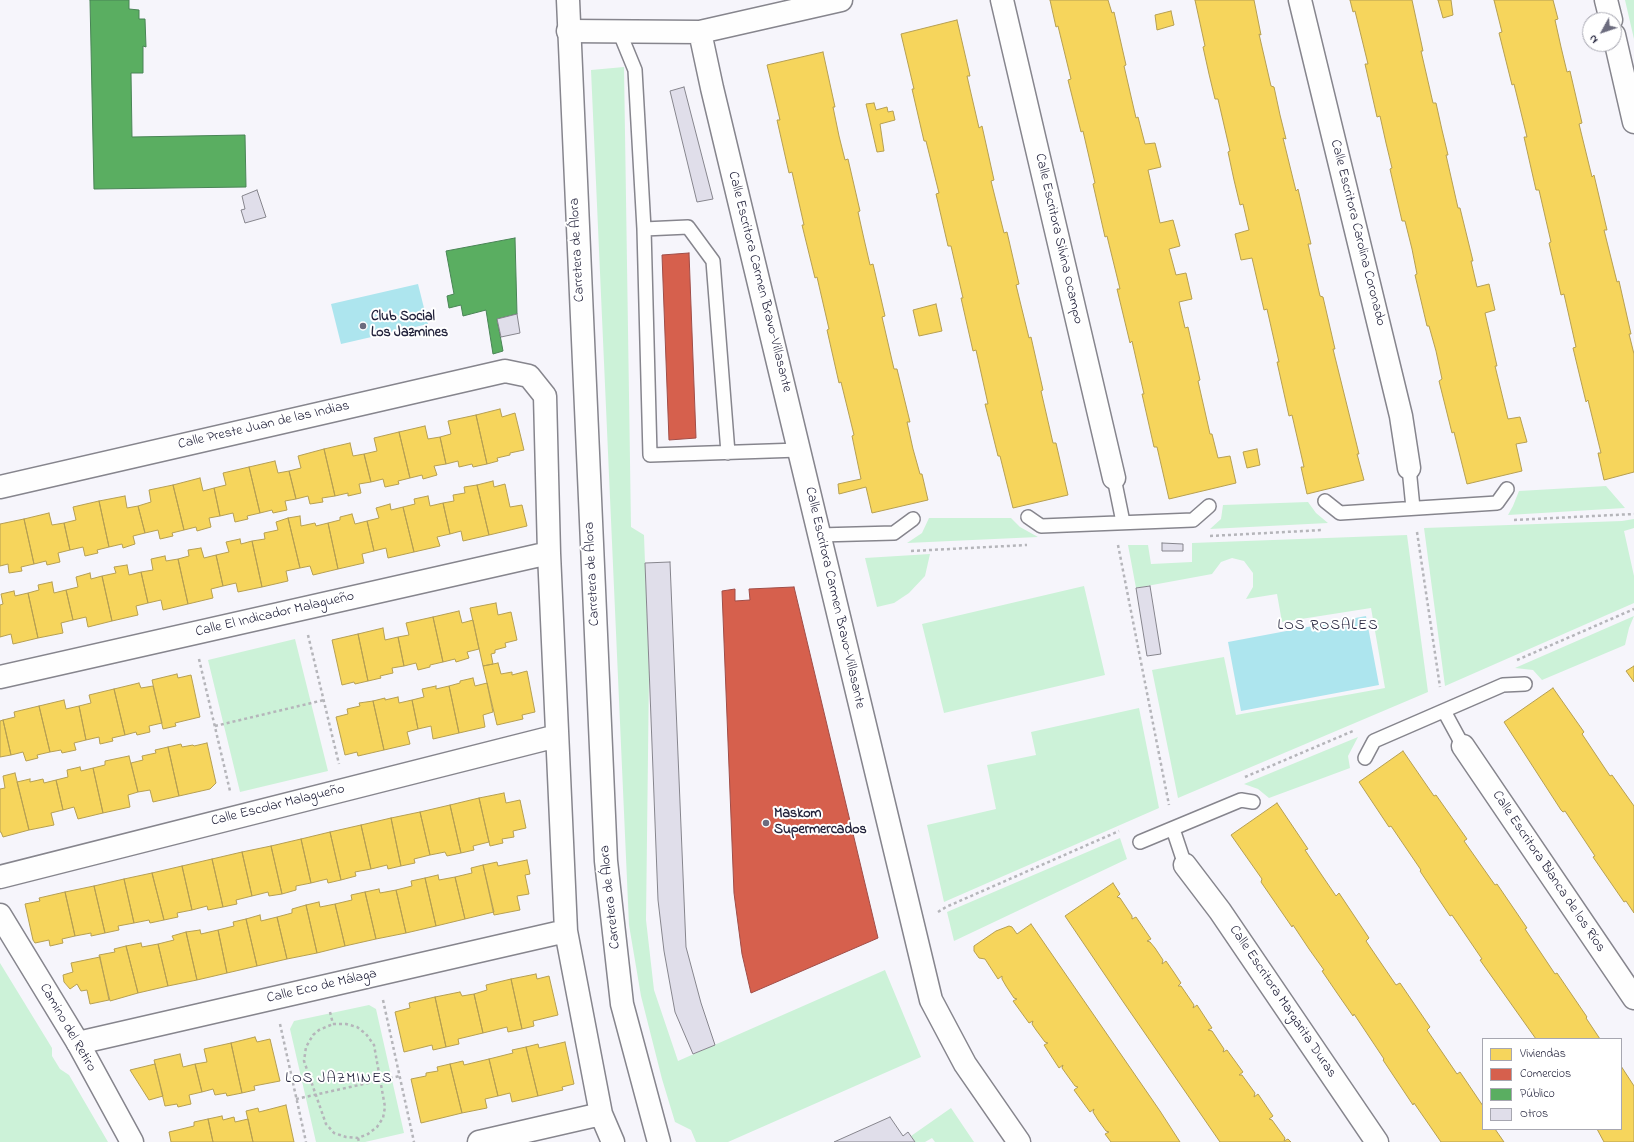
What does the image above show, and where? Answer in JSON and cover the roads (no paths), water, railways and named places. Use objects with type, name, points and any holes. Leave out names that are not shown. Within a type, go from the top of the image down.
[{"type":"street","name":"Carretera de Álora","points":[[568,0],[568,31],[606,861],[622,1004],[660,1142]]},
{"type":"street","points":[[568,31],[700,32],[841,0]]},
{"type":"street","name":"Calle Escritora Silvina Ocampo","points":[[1002,0],[1114,478]]},
{"type":"street","name":"Calle Escritora Carolina Coronado","points":[[1300,0],[1400,409],[1410,468]]},
{"type":"street","points":[[1606,0],[1608,12]]},
{"type":"street","name":"Calle Escritora Carmen Bravo-Villasante","points":[[700,32],[714,96],[931,1000],[965,1064],[1019,1142]]},
{"type":"street","points":[[1618,52],[1634,122]]},
{"type":"street","name":"Calle Preste Juan de las Indias","points":[[0,487],[505,371],[529,376],[545,396],[549,553]]},
{"type":"street","points":[[549,553],[566,931],[601,1114],[613,1142]]},
{"type":"street","name":"Calle El Indicador Malagueño","points":[[0,677],[549,553]]},
{"type":"street","name":"Calle Escolar Malagueño","points":[[0,878],[557,736]]},
{"type":"street","name":"Calle Escritora Blanca de los Ríos","points":[[1463,746],[1634,998]]},
{"type":"street","name":"Calle Escritora Margarita Duras","points":[[1185,865],[1220,911],[1377,1142]]},
{"type":"street","name":"Camino del Retiro","points":[[0,914],[78,1043],[132,1142]]},
{"type":"street","name":"Calle Eco de Málaga","points":[[78,1043],[566,931]]},
{"type":"street","points":[[479,1142],[601,1114]]},
{"type":"lane","points":[[619,31],[635,70],[644,229],[650,455],[799,450]]},
{"type":"lane","points":[[644,229],[688,227],[713,261],[728,453]]},
{"type":"lane","points":[[1410,468],[1413,508]]},
{"type":"lane","points":[[1114,478],[1123,522]]},
{"type":"lane","points":[[1325,501],[1340,513],[1497,503],[1507,489]]},
{"type":"lane","points":[[1028,517],[1041,526],[1193,520],[1209,506]]},
{"type":"lane","points":[[819,535],[894,533],[913,519]]},
{"type":"lane","points":[[1365,758],[1374,742],[1504,685],[1525,684]]},
{"type":"lane","points":[[1444,711],[1463,746]]},
{"type":"lane","points":[[1140,842],[1241,800],[1253,802]]},
{"type":"lane","points":[[1173,829],[1185,865]]},
{"type":"water","points":[[418,284],[428,324],[341,344],[331,304]]},
{"type":"water","points":[[1366,616],[1379,685],[1241,711],[1228,642]]},
{"type":"place","name":"Club Social Los Jazmines","points":[[363,326]]},
{"type":"place","name":"Maskom Supermercados","points":[[766,823]]},
{"type":"district","name":"LOS ROSALES","points":[[1328,627]]},
{"type":"district","name":"LOS JAZMINES","points":[[339,1080]]}]
